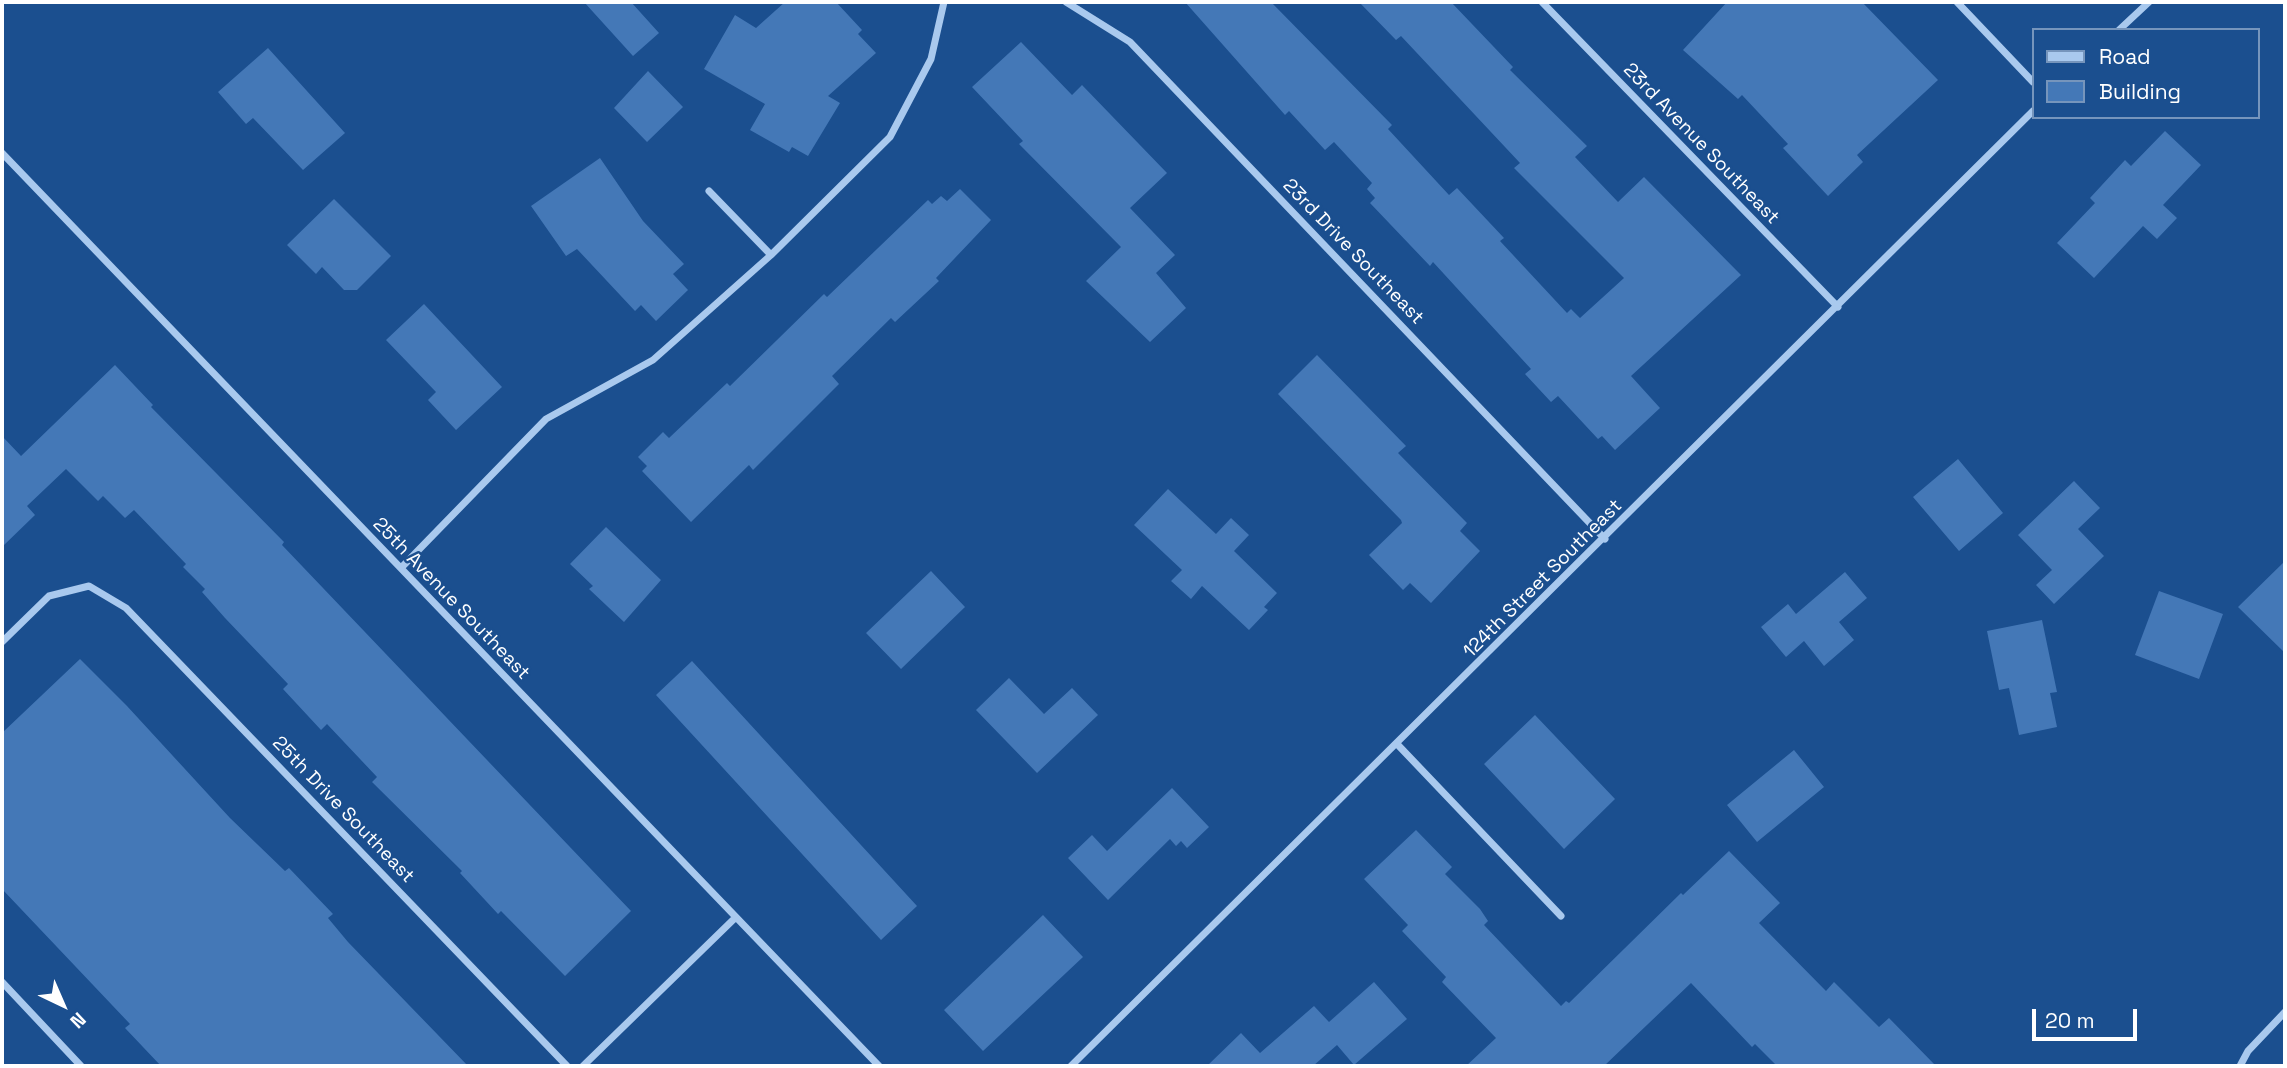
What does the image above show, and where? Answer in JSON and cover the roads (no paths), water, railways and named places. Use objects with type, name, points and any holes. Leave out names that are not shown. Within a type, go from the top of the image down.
[{"type":"street","points":[[401,568],[545,419],[653,360],[771,255],[890,137],[931,60],[944,2]]},
{"type":"street","name":"23rd Drive Southeast","points":[[1066,2],[1130,42],[1605,540]]},
{"type":"street","name":"23rd Avenue Southeast","points":[[1542,2],[1838,307]]},
{"type":"street","points":[[1957,2],[2032,81]]},
{"type":"street","points":[[2121,28],[2150,2]]},
{"type":"street","name":"124th Street Southeast","points":[[1071,1066],[1605,540],[2032,112]]},
{"type":"street","name":"25th Avenue Southeast","points":[[2,153],[879,1066]]},
{"type":"street","points":[[709,191],[771,255]]},
{"type":"street","name":"25th Drive Southeast","points":[[2,642],[49,596],[89,586],[127,608],[567,1066]]},
{"type":"street","points":[[1398,745],[1561,916]]},
{"type":"street","points":[[583,1066],[734,918]]},
{"type":"street","points":[[2,982],[81,1066]]},
{"type":"street","points":[[2240,1066],[2248,1051],[2285,1012]]}]
